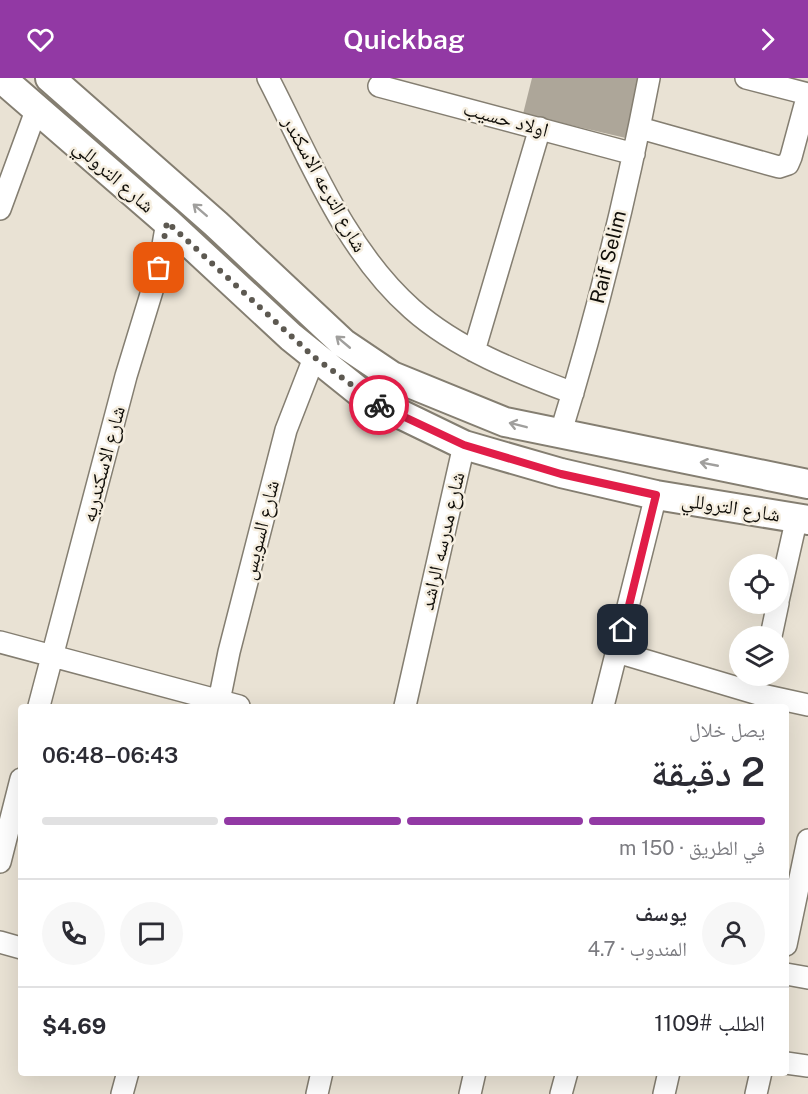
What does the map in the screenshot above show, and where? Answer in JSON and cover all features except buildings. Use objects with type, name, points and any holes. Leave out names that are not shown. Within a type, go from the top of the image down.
[{"type":"street","name":"شارع التروللي","points":[[1,78],[167,222],[314,357],[368,398],[464,445],[561,474],[656,495],[803,518]]},
{"type":"street","name":"شارع التروللي","points":[[50,78],[216,224],[343,343],[392,376],[506,422],[560,435],[808,484]]},
{"type":"street","name":"شارع الترعه الاسكندر","points":[[268,78],[364,256],[386,285],[442,332],[474,351],[573,393]]},
{"type":"street","name":"Raif Selim","points":[[560,435],[573,393],[634,154],[649,78]]},
{"type":"street","points":[[639,128],[779,167],[788,164],[808,94],[746,78]]},
{"type":"street","name":"اولاد حسيب","points":[[379,86],[634,154]]},
{"type":"street","points":[[0,209],[37,108]]},
{"type":"street","points":[[474,351],[540,128]]},
{"type":"street","name":"شارع الاسكندريه","points":[[40,704],[126,376],[159,268],[167,222]]},
{"type":"street","name":"شارع السويس","points":[[226,704],[229,652],[286,430],[314,357]]},
{"type":"street","name":"شارع مدرسه الراشد","points":[[405,704],[464,445]]},
{"type":"street","points":[[731,508],[743,471]]},
{"type":"street","points":[[604,704],[656,495]]},
{"type":"street","points":[[789,565],[803,518]]},
{"type":"street","points":[[0,642],[222,704]]},
{"type":"street","points":[[617,652],[808,705]]},
{"type":"street","points":[[0,862],[18,791]]},
{"type":"street","points":[[789,936],[802,899],[808,840]]},
{"type":"street","points":[[0,942],[18,947]]},
{"type":"street","points":[[789,975],[808,978]]},
{"type":"street","points":[[789,1063],[808,1066]]},
{"type":"street","points":[[122,1094],[127,1076]]},
{"type":"street","points":[[317,1094],[321,1076]]},
{"type":"street","points":[[470,1094],[474,1076]]},
{"type":"street","points":[[561,1094],[566,1076]]},
{"type":"street","points":[[664,1094],[668,1076]]},
{"type":"street","points":[[756,1094],[760,1076]]},
{"type":"way so far","points":[[159,268],[167,222],[314,357],[379,405]]},
{"type":"route","points":[[379,405],[464,445],[561,474],[656,495],[623,630]]}]
